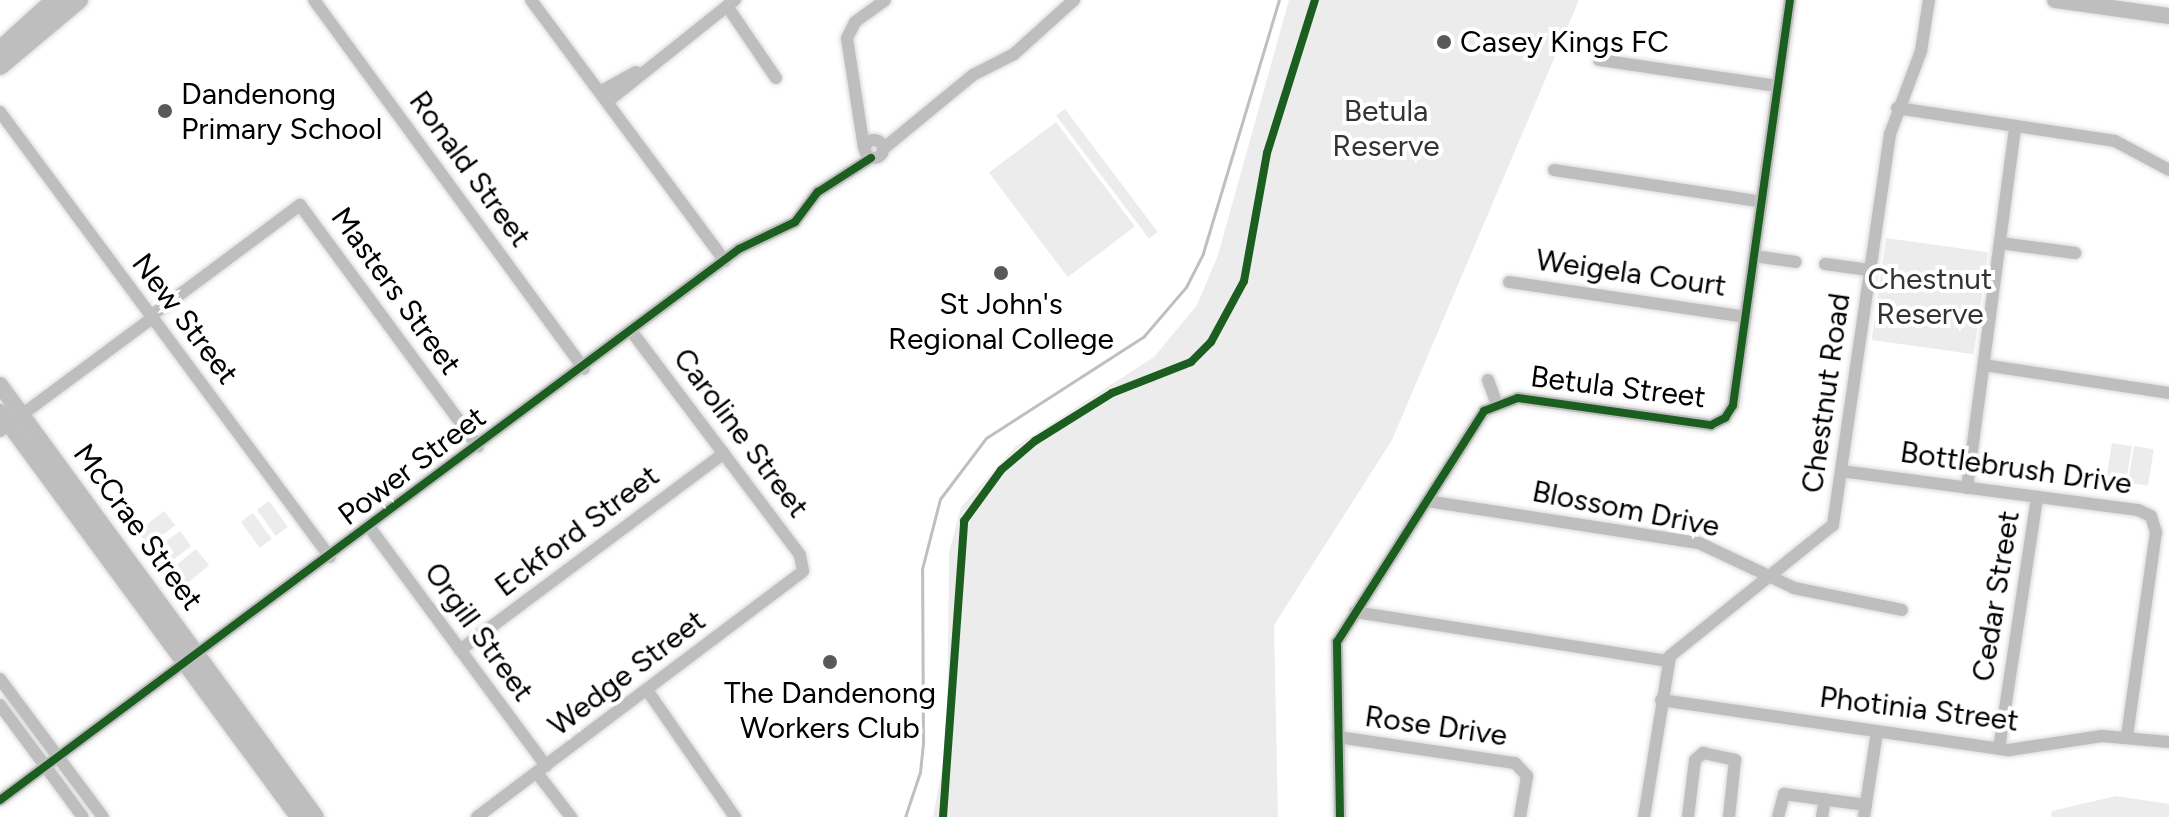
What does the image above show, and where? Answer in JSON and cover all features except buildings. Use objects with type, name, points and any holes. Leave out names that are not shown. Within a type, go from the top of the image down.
[{"type":"highway","points":[[0,50],[55,0]]},
{"type":"highway","points":[[0,66],[79,0]]},
{"type":"main road","points":[[2055,0],[2169,16]]},
{"type":"main road","name":"McCrae Street","points":[[0,385],[8,421],[316,817]]},
{"type":"main road","name":"McCrae Street","points":[[192,659],[298,817]]},
{"type":"street","name":"Ronald Street","points":[[314,0],[584,369]]},
{"type":"street","points":[[531,0],[725,261]]},
{"type":"street","points":[[872,147],[860,120],[848,33],[885,0]]},
{"type":"street","name":"Power Street","points":[[0,800],[584,369],[725,261],[795,222],[813,197],[850,171],[872,147],[902,133],[973,75],[1014,54],[1074,0]]},
{"type":"street","name":"Betula Street","points":[[1340,817],[1337,646],[1355,612],[1484,411],[1496,402],[1518,398],[1711,425],[1725,418],[1733,405],[1790,0]]},
{"type":"street","name":"Chestnut Road","points":[[1667,661],[1678,647],[1833,525],[1897,108],[1921,51],[1929,0]]},
{"type":"street","points":[[603,97],[731,3],[776,78]]},
{"type":"street","points":[[1599,60],[1778,86]]},
{"type":"street","points":[[1897,108],[2115,141],[2169,170]]},
{"type":"street","name":"New Street","points":[[0,112],[330,557]]},
{"type":"street","points":[[1967,488],[2015,126]]},
{"type":"street","points":[[1554,170],[1762,202]]},
{"type":"street","name":"Masters Street","points":[[151,317],[300,205],[478,446]]},
{"type":"street","points":[[2000,243],[2075,253]]},
{"type":"street","points":[[1754,256],[1796,262]]},
{"type":"street","points":[[1825,264],[1870,270]]},
{"type":"street","name":"Weigela Court","points":[[1509,282],[1745,317]]},
{"type":"street","points":[[8,421],[151,317]]},
{"type":"street","name":"Caroline Street","points":[[632,332],[724,453],[804,568]]},
{"type":"street","points":[[1984,365],[2169,393]]},
{"type":"street","name":"Betula Street","points":[[1488,380],[1496,402]]},
{"type":"street","name":"Eckford Street","points":[[460,650],[724,453]]},
{"type":"street","name":"Bottlebrush Drive","points":[[1841,471],[2138,510],[2156,523],[2127,736]]},
{"type":"street","name":"Cedar Street","points":[[1999,749],[2037,497]]},
{"type":"street","name":"Blossom Drive","points":[[1427,501],[1699,543],[1770,576],[1830,599],[1902,610]]},
{"type":"street","name":"Orgill Street","points":[[370,528],[460,650],[571,817]]},
{"type":"street","name":"Wedge Street","points":[[477,817],[797,579],[804,568]]},
{"type":"street","points":[[1355,612],[1667,661],[1644,817]]},
{"type":"street","points":[[0,679],[103,817]]},
{"type":"street","points":[[647,690],[735,817]]},
{"type":"street","name":"Photinia Street","points":[[1661,700],[1999,749],[2127,736],[2169,742]]},
{"type":"street","points":[[0,705],[83,817]]},
{"type":"street","points":[[1778,817],[1784,794],[1825,799],[1865,811],[1877,732]]},
{"type":"street","name":"Rose Drive","points":[[1338,737],[1515,763],[1527,776],[1520,817]]},
{"type":"street","points":[[1688,817],[1695,760],[1703,753],[1735,760],[1729,817]]},
{"type":"street","points":[[1822,817],[1825,799]]},
{"type":"green space","name":"Betula Reserve","points":[[1289,0],[1579,0],[1392,440],[1274,625],[1278,817],[933,817],[947,744],[949,553],[961,507],[1016,446],[1154,357],[1197,305],[1218,255]]},
{"type":"green space","points":[[1065,109],[1158,232],[1149,239],[1056,116]]},
{"type":"green space","points":[[1056,122],[1135,227],[1068,277],[989,173]]},
{"type":"green space","name":"Chestnut Reserve","points":[[1886,238],[1988,252],[1974,354],[1872,340]]},
{"type":"green space","points":[[2112,443],[2132,446],[2126,483],[2106,480]]},
{"type":"green space","points":[[2134,446],[2154,449],[2148,486],[2128,483]]},
{"type":"green space","points":[[269,501],[288,527],[276,536],[257,510]]},
{"type":"green space","points":[[164,511],[175,525],[148,546],[137,532]]},
{"type":"green space","points":[[253,513],[272,539],[260,548],[241,522]]},
{"type":"green space","points":[[180,531],[191,546],[163,567],[152,552]]},
{"type":"green space","points":[[196,549],[209,565],[177,591],[164,575]]},
{"type":"green space","points":[[2116,796],[2169,804],[2169,817],[2051,817],[2052,811]]},
{"type":"waterway","points":[[905,817],[920,772],[923,741],[922,569],[940,499],[986,438],[1144,336],[1186,287],[1203,253],[1279,0]]},
{"type":"cycle path","points":[[943,817],[964,521],[1001,470],[1035,441],[1112,393],[1191,362],[1211,342],[1244,281],[1267,153],[1315,0]]},
{"type":"cycle path","points":[[1340,817],[1337,642],[1484,411],[1518,398],[1711,425],[1725,418],[1733,405],[1790,0]]},
{"type":"cycle path","points":[[0,800],[739,249],[795,222],[818,192],[871,158]]},
{"type":"place","name":"Casey Kings FC","points":[[1444,42]]},
{"type":"place","name":"Dandenong Primary School","points":[[165,111]]},
{"type":"place","name":"St John's Regional College","points":[[1001,273]]},
{"type":"place","name":"The Dandenong Workers Club","points":[[830,662]]}]
